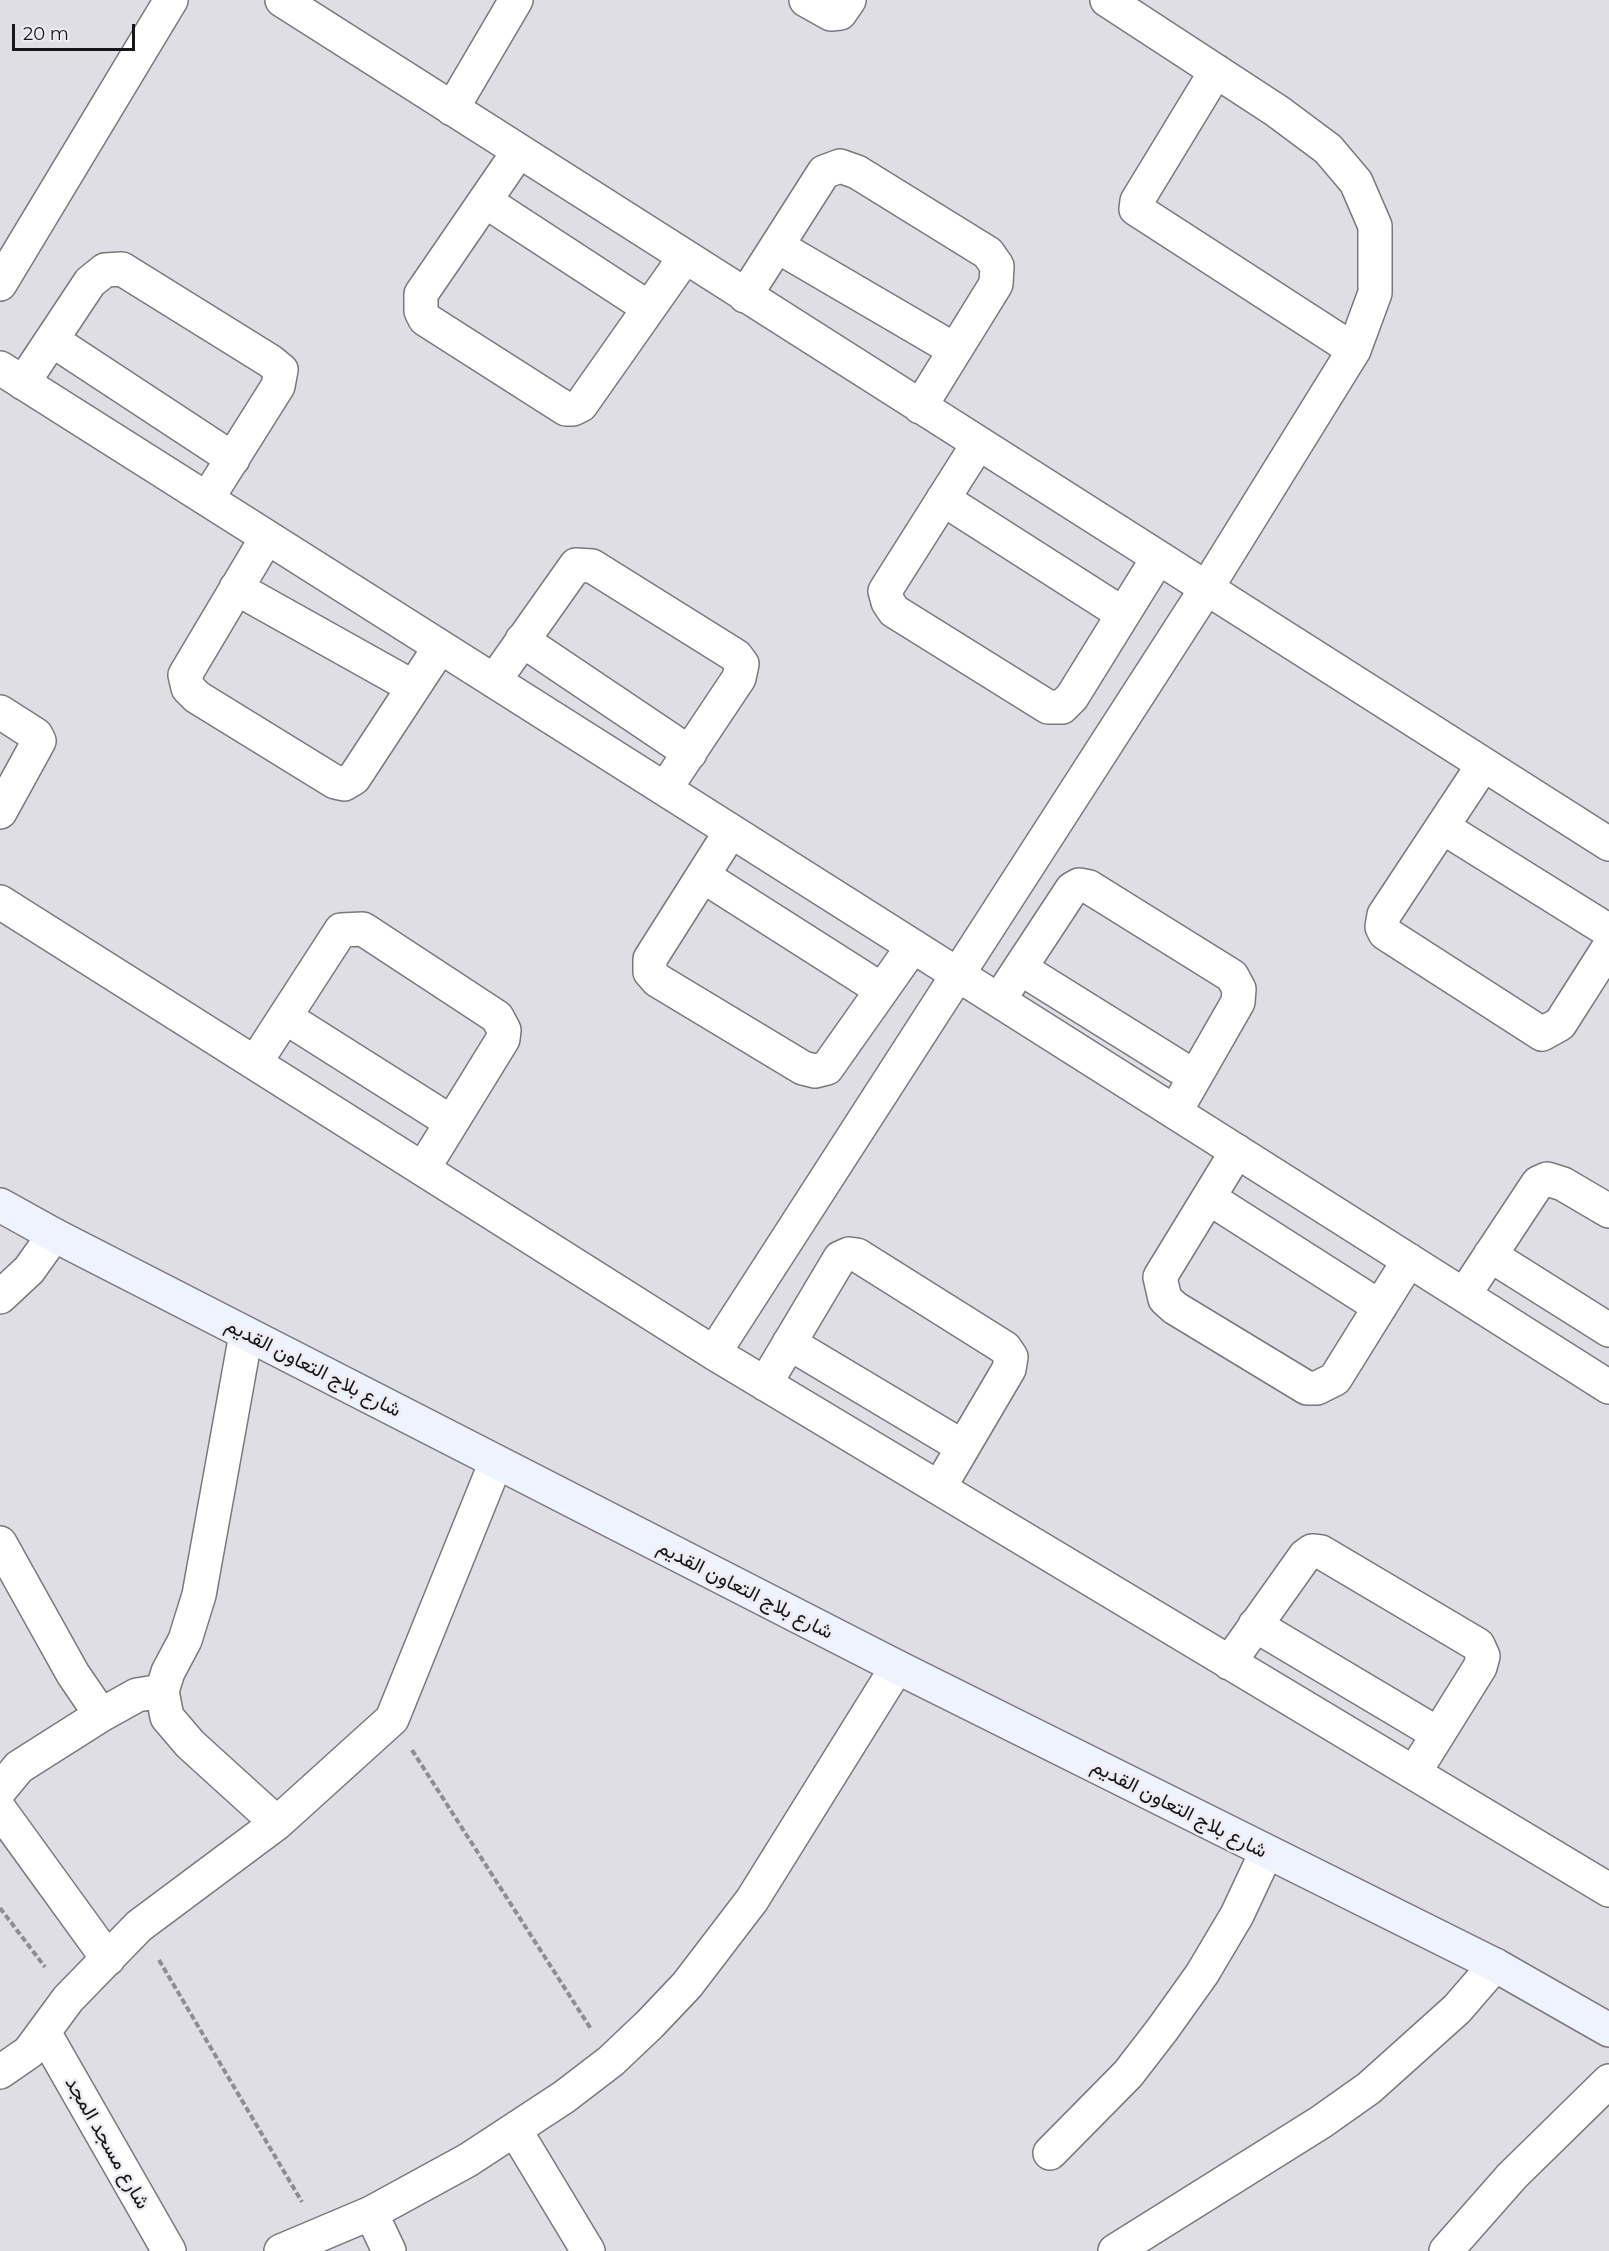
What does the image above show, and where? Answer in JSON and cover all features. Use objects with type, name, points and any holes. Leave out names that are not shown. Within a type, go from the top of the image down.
[{"type":"street","points":[[0,284],[171,0]]},
{"type":"street","points":[[282,0],[1609,844]]},
{"type":"street","points":[[452,109],[516,0]]},
{"type":"street","points":[[806,0],[831,14],[840,13],[849,0]]},
{"type":"street","points":[[714,1353],[1206,589],[1354,350],[1375,293],[1375,226],[1356,182],[1328,149],[1277,111],[1107,0]]},
{"type":"street","points":[[1216,71],[1137,201],[1136,209],[1354,350]]},
{"type":"street","points":[[519,151],[422,294],[422,311],[425,319],[566,410],[573,410],[581,405],[685,257]]},
{"type":"street","points":[[745,296],[824,172],[840,166],[857,172],[988,253],[998,266],[996,284],[920,407]]},
{"type":"street","points":[[485,201],[649,308]]},
{"type":"street","points":[[777,246],[955,350]]},
{"type":"street","points":[[207,499],[278,386],[281,370],[122,269],[105,270],[90,282],[52,340],[11,376],[1609,1387]]},
{"type":"street","points":[[52,340],[233,459]]},
{"type":"street","points":[[978,444],[885,591],[894,611],[1048,707],[1062,707],[1072,697],[1158,558]]},
{"type":"street","points":[[944,499],[1123,614]]},
{"type":"street","points":[[267,537],[185,675],[188,688],[197,697],[335,782],[344,784],[354,778],[440,647]]},
{"type":"street","points":[[494,681],[576,565],[592,566],[736,656],[742,664],[739,678],[665,789]]},
{"type":"street","points":[[236,588],[413,687]]},
{"type":"street","points":[[522,640],[690,753]]},
{"type":"street","points":[[0,712],[36,735],[39,741],[0,812]]},
{"type":"street","points":[[1483,765],[1444,828],[1384,915],[1382,927],[1385,933],[1542,1034],[1560,1024],[1609,947]]},
{"type":"street","points":[[1444,828],[1609,931]]},
{"type":"street","points":[[731,831],[650,959],[650,972],[657,981],[803,1068],[815,1071],[827,1068],[913,946]]},
{"type":"street","points":[[703,876],[882,990]]},
{"type":"street","points":[[999,1000],[1072,889],[1079,885],[1089,886],[1232,976],[1239,989],[1238,1002],[1175,1112]]},
{"type":"street","points":[[0,903],[714,1353],[1609,1890]]},
{"type":"street","points":[[255,1064],[341,930],[363,929],[497,1017],[504,1030],[503,1039],[423,1169]]},
{"type":"street","points":[[1020,968],[1195,1077]]},
{"type":"street","points":[[285,1017],[451,1122]]},
{"type":"street","points":[[1237,1151],[1160,1277],[1165,1299],[1175,1308],[1306,1388],[1317,1388],[1335,1379],[1409,1260]]},
{"type":"street","points":[[1464,1295],[1538,1183],[1547,1179],[1563,1184],[1609,1211]]},
{"type":"street","points":[[1209,1198],[1380,1307]]},
{"type":"street","name":"شارع بلاج التعاون القديم","points":[[0,1205],[54,1236],[897,1667],[1266,1853],[1495,1965],[1609,2030]]},
{"type":"street","points":[[0,1297],[29,1270],[54,1236]]},
{"type":"street","points":[[765,1384],[840,1258],[849,1254],[857,1255],[1005,1348],[1011,1357],[1009,1369],[939,1488]]},
{"type":"street","points":[[1490,1255],[1609,1330]]},
{"type":"street","points":[[246,1334],[199,1595],[185,1640],[168,1672],[162,1691],[167,1717],[190,1744],[277,1823]]},
{"type":"street","points":[[789,1343],[963,1447]]},
{"type":"street","points":[[0,2072],[29,2052],[45,2034],[69,1999],[139,1926],[277,1823],[392,1719],[496,1462]]},
{"type":"street","points":[[0,1543],[73,1674],[100,1715]]},
{"type":"street","points":[[1229,1663],[1305,1556],[1312,1551],[1321,1551],[1478,1645],[1483,1656],[1480,1667],[1414,1773]]},
{"type":"street","points":[[1256,1625],[1438,1734]]},
{"type":"street","points":[[281,2251],[322,2236],[371,2213],[459,2165],[564,2097],[611,2061],[687,1985],[721,1944],[758,1890],[897,1667]]},
{"type":"street","points":[[0,1790],[19,1767],[100,1715],[137,1695],[162,1691]]},
{"type":"street","points":[[0,1810],[108,1959]]},
{"type":"street","points":[[1050,2153],[1128,2074],[1162,2030],[1202,1974],[1231,1925],[1266,1853]]},
{"type":"street","points":[[1115,2251],[1321,2122],[1369,2088],[1457,2009],[1495,1965]]},
{"type":"street","name":"شارع مسجد المجد","points":[[45,2034],[169,2251]]},
{"type":"street","points":[[1446,2251],[1512,2176],[1609,2081]]},
{"type":"street","points":[[515,2130],[588,2251]]},
{"type":"street","points":[[371,2213],[389,2251]]},
{"type":"path","points":[[392,1719],[611,2061]]},
{"type":"path","points":[[0,1908],[69,1999]]},
{"type":"path","points":[[139,1926],[322,2236]]}]
